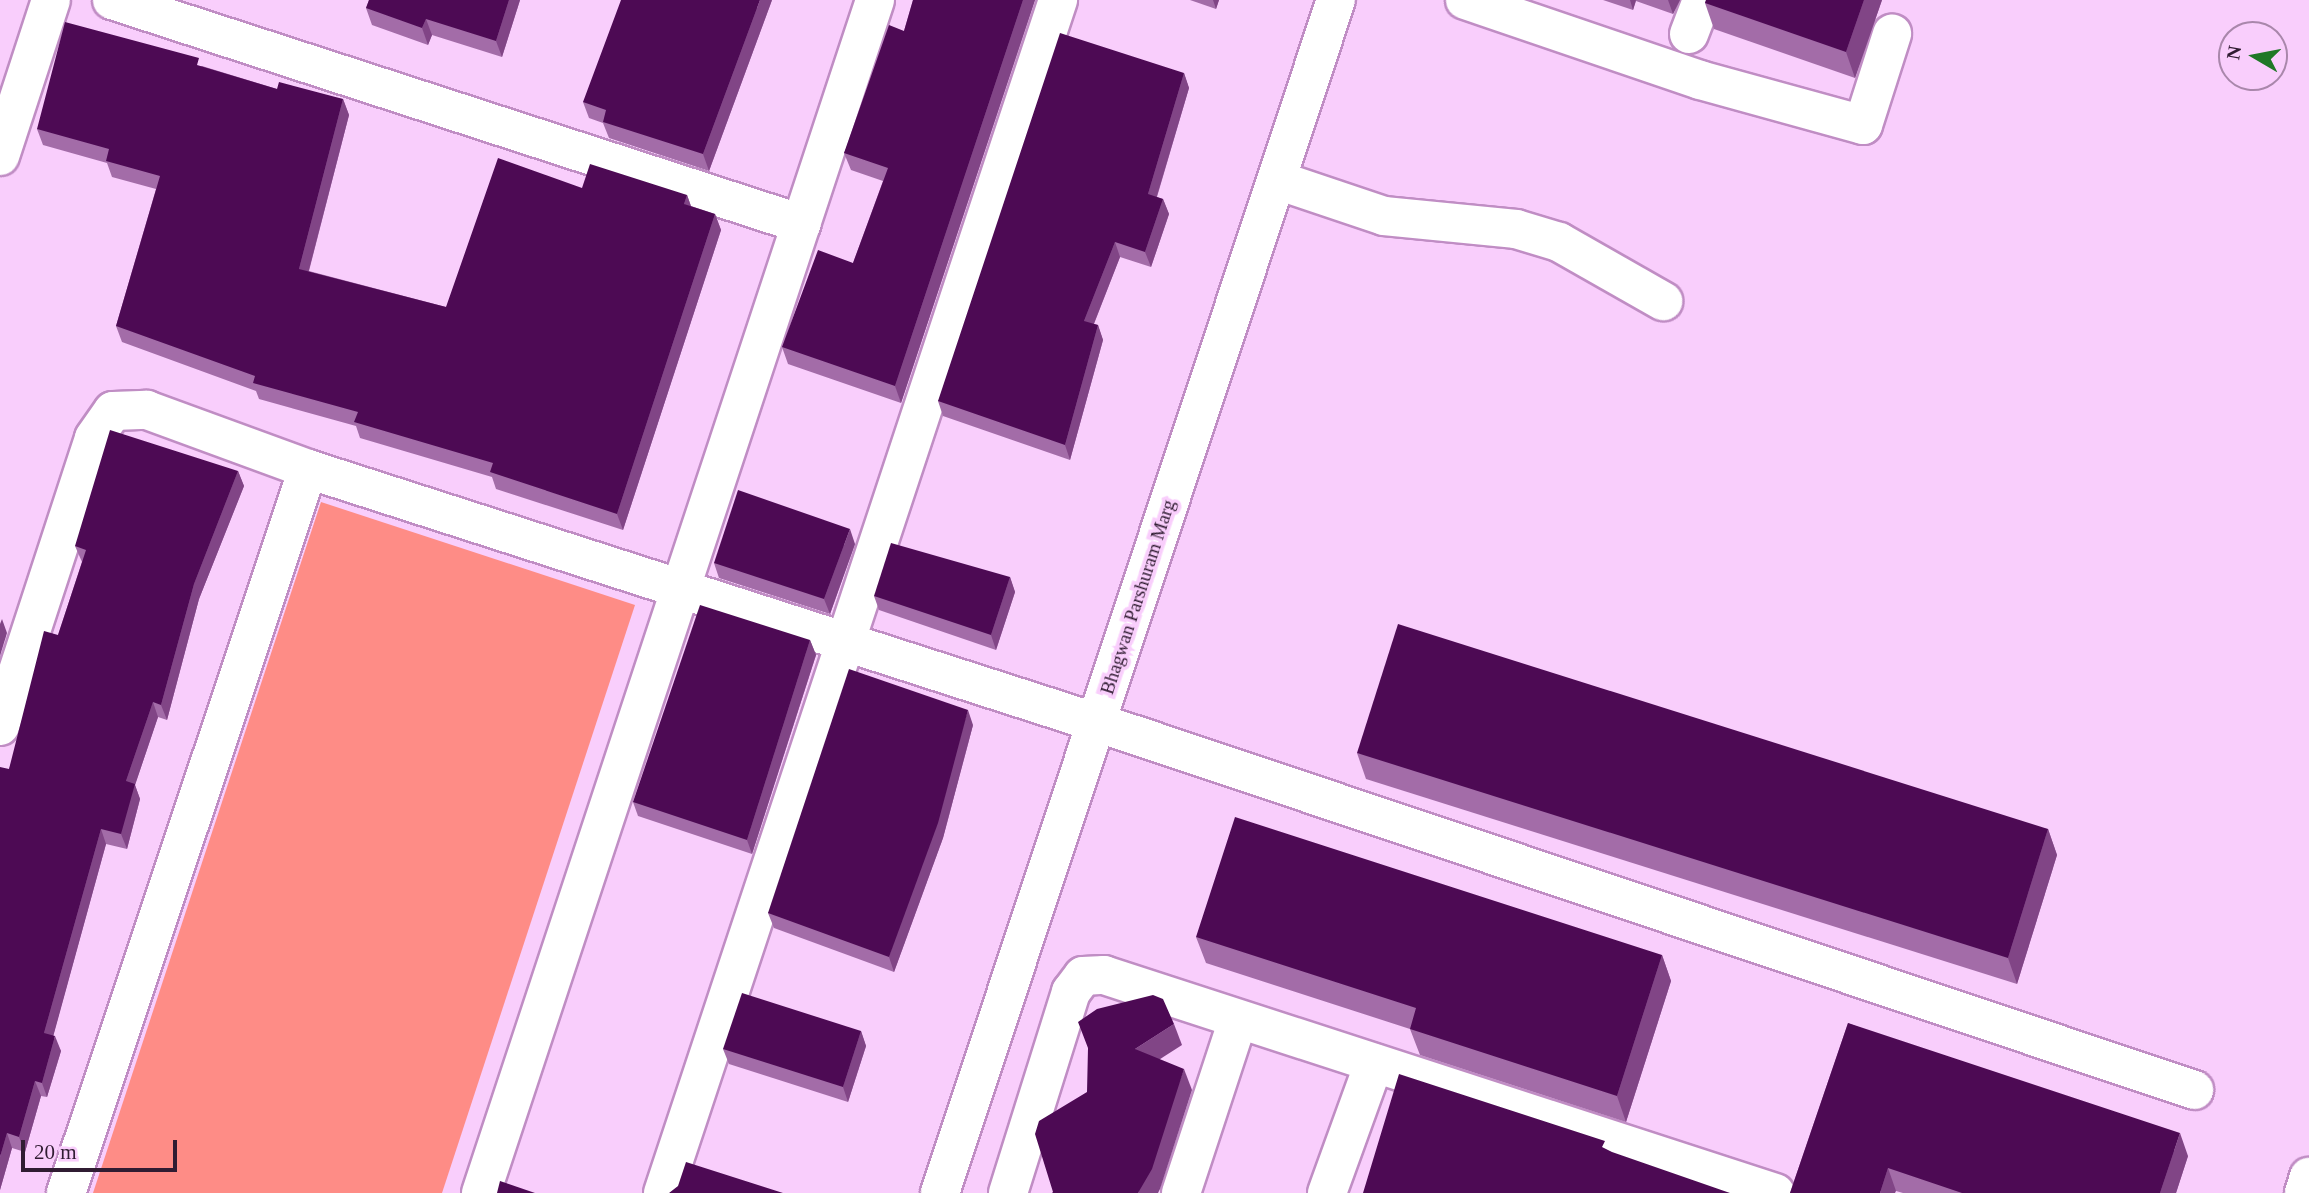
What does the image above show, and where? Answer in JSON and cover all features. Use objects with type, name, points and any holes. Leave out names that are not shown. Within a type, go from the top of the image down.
[{"type":"street","points":[[0,156],[51,0]]},
{"type":"street","points":[[112,0],[802,224]]},
{"type":"street","points":[[481,1193],[875,0]]},
{"type":"street","points":[[663,1193],[1058,0]]},
{"type":"street","name":"Bhagwan Parshuram Marg","points":[[940,1193],[1336,0]]},
{"type":"street","points":[[1465,0],[1700,80],[1863,125],[1892,34]]},
{"type":"street","points":[[1277,180],[1384,216],[1516,229],[1559,242],[1663,302]]},
{"type":"street","points":[[0,726],[94,438],[113,411],[148,410],[308,469],[1096,723],[2193,1090]]},
{"type":"street","points":[[66,1193],[308,469]]},
{"type":"street","points":[[1007,1193],[1071,992],[1083,976],[1104,975],[1237,1023],[1374,1063],[1775,1193]]},
{"type":"street","points":[[1181,1193],[1237,1023]]},
{"type":"street","points":[[1327,1193],[1374,1063]]},
{"type":"street","points":[[2304,1193],[2309,1177]]},
{"type":"shaded area","points":[[321,502],[635,605],[442,1193],[93,1193]]},
{"type":"building","points":[[369,0],[509,0],[496,41],[426,19],[422,28],[366,8]]},
{"type":"building","points":[[621,0],[760,0],[703,154],[603,122],[606,110],[583,102]]},
{"type":"building","points":[[913,0],[1023,0],[895,386],[782,347],[818,250],[853,263],[888,168],[844,153],[889,25],[904,31]]},
{"type":"building","points":[[1706,0],[1864,0],[1846,52],[1705,3]]},
{"type":"building","points":[[65,22],[199,58],[197,65],[277,89],[279,82],[343,99],[299,269],[446,307],[498,158],[582,188],[590,164],[687,195],[684,204],[715,214],[617,514],[490,472],[493,463],[354,422],[358,412],[253,383],[255,376],[116,326],[160,176],[106,161],[109,149],[37,129]]},
{"type":"building","points":[[1060,33],[1184,73],[1148,194],[1163,199],[1145,252],[1115,242],[1084,321],[1098,325],[1065,445],[938,401]]},
{"type":"building","points":[[110,430],[238,471],[194,584],[161,705],[153,702],[126,781],[135,784],[121,834],[101,829],[44,1033],[55,1036],[42,1083],[35,1081],[19,1137],[7,1133],[0,1157],[0,767],[9,769],[44,631],[58,635],[86,550],[75,546]]},
{"type":"building","points":[[738,490],[850,529],[824,599],[714,563]]},
{"type":"building","points":[[891,543],[1010,577],[991,635],[874,596]]},
{"type":"building","points":[[700,605],[810,640],[747,840],[633,802]]},
{"type":"building","points":[[1398,624],[2048,829],[2008,958],[1357,753]]},
{"type":"building","points":[[849,669],[968,710],[938,823],[889,957],[768,913]]},
{"type":"building","points":[[1235,817],[1662,955],[1617,1096],[1410,1029],[1416,1008],[1196,937]]},
{"type":"building","points":[[742,993],[861,1031],[843,1087],[723,1049]]},
{"type":"building","points":[[1153,995],[1163,999],[1174,1024],[1135,1049],[1184,1069],[1152,1169],[1138,1193],[1052,1193],[1035,1134],[1039,1121],[1087,1092],[1088,1048],[1078,1022],[1097,1009]]},
{"type":"building","points":[[1848,1023],[2180,1133],[2160,1193],[1962,1193],[1888,1168],[1880,1193],[1790,1193]]},
{"type":"building","points":[[1399,1074],[1605,1141],[1602,1147],[1612,1152],[1730,1193],[1363,1193]]},
{"type":"building","points":[[686,1162],[783,1193],[669,1193],[678,1186]]},
{"type":"building","points":[[500,1181],[535,1193],[497,1193]]}]
